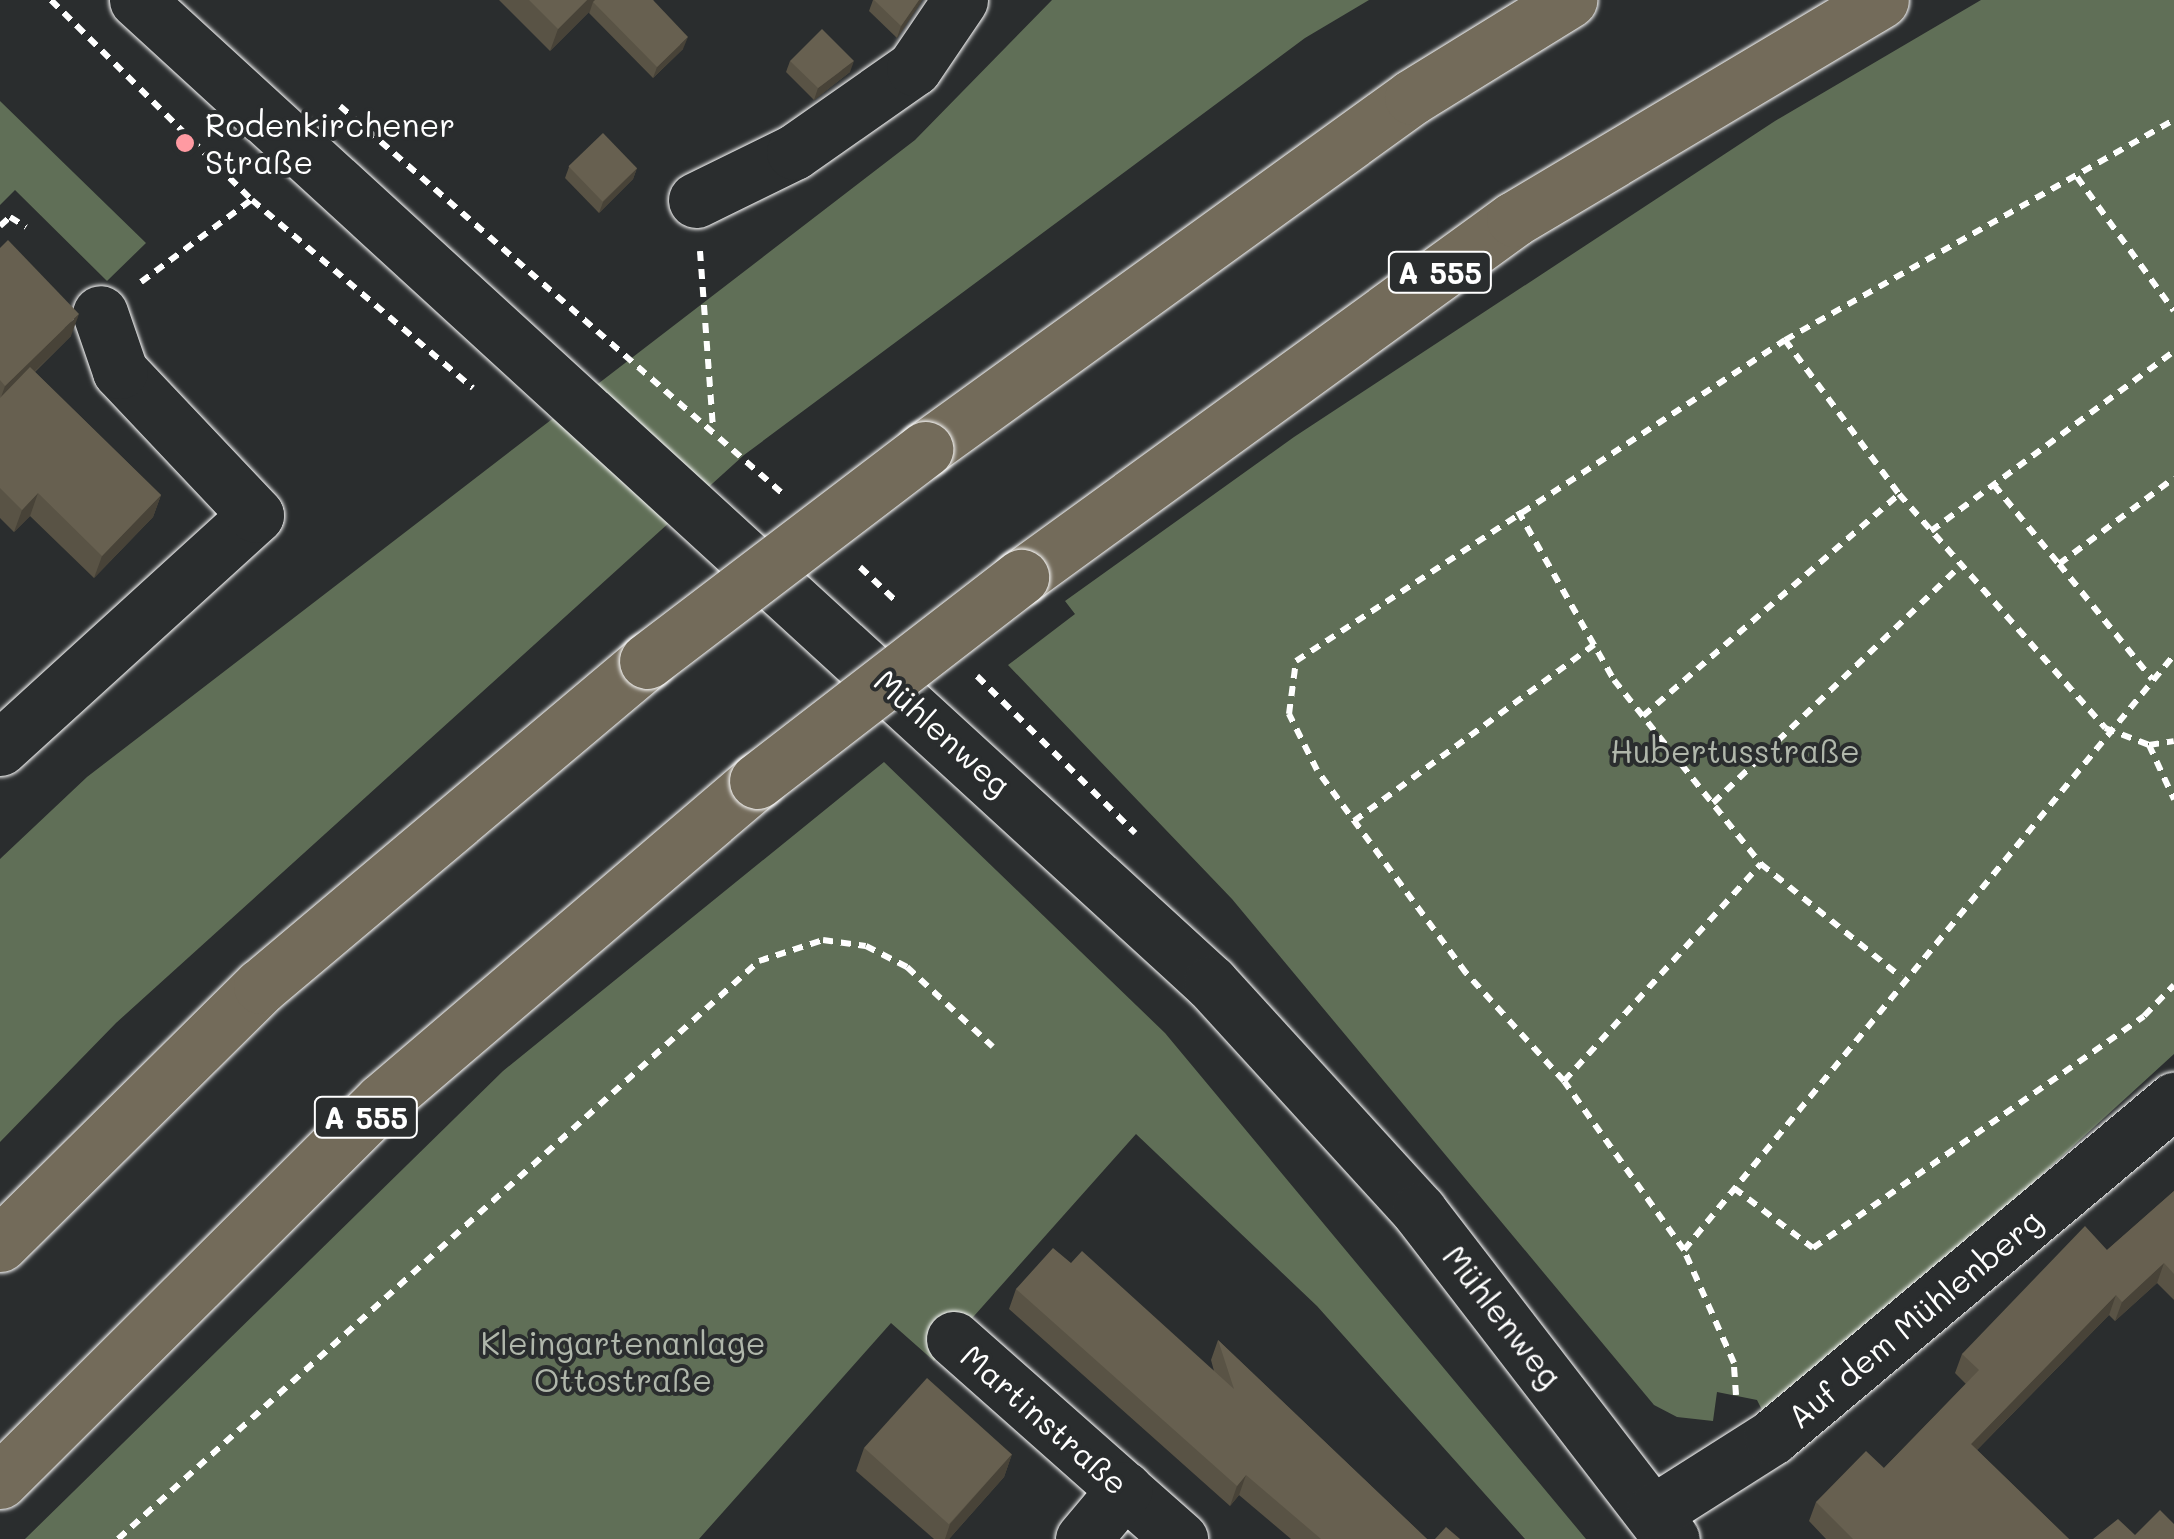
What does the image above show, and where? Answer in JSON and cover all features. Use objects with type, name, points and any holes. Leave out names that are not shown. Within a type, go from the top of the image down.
[{"type":"highway","points":[[0,1244],[262,986],[647,661],[925,449],[1412,97],[1570,0]]},
{"type":"highway","name":"A 555","points":[[0,1481],[382,1102],[756,780],[1021,577],[1514,219],[1881,0]]},
{"type":"street","name":"Mühlenweg","points":[[137,0],[1211,983],[1419,1211],[1663,1526]]},
{"type":"street","points":[[696,200],[794,152],[914,68],[960,0]]},
{"type":"street","points":[[0,748],[256,515],[120,372],[100,313]]},
{"type":"street","name":"Auf dem Mühlenberg","points":[[1663,1526],[1734,1454],[1772,1437],[2171,1110]]},
{"type":"street","name":"Martinstraße","points":[[954,1339],[1180,1539]]},
{"type":"street","points":[[1083,1539],[1124,1490]]},
{"type":"path","points":[[1734,1454],[1734,1363],[1684,1250],[1564,1081],[1466,973],[1354,821],[1289,714],[1296,660],[1518,511],[1786,340],[2174,120]]},
{"type":"path","points":[[2077,177],[2174,311]]},
{"type":"path","points":[[148,278],[252,200]]},
{"type":"path","points":[[696,200],[713,429]]},
{"type":"path","points":[[0,226],[10,216],[26,227]]},
{"type":"path","points":[[1786,340],[1899,494],[2105,728],[2149,745],[2174,741]]},
{"type":"path","points":[[1931,531],[2174,352]]},
{"type":"path","points":[[2059,564],[2174,478]]},
{"type":"path","points":[[1994,485],[2152,679]]},
{"type":"path","points":[[1644,716],[1899,494]]},
{"type":"path","points":[[1518,511],[1594,645],[1644,716],[1762,864],[1901,978]]},
{"type":"path","points":[[1713,803],[1961,565]]},
{"type":"path","points":[[1354,821],[1594,645]]},
{"type":"path","points":[[1684,1250],[2105,728],[2174,655]]},
{"type":"path","points":[[2149,745],[2174,799]]},
{"type":"path","points":[[1564,1081],[1762,864]]},
{"type":"path","points":[[118,1539],[759,960],[823,940],[877,950],[993,1047]]},
{"type":"path","points":[[1734,1188],[1813,1248],[2144,1016],[2174,985]]},
{"type":"green space","points":[[1052,0],[1369,0],[1305,38],[744,455],[116,1023],[0,1142],[0,859],[87,777],[915,140]]},
{"type":"green space","name":"Hubertusstraße","points":[[1981,0],[2174,0],[2174,1054],[1769,1424],[1757,1400],[1717,1392],[1713,1421],[1677,1417],[1654,1405],[1232,899],[1008,665],[1075,614],[1065,601],[1294,437],[1775,121]]},
{"type":"green space","points":[[0,101],[146,243],[107,281],[15,190],[0,205]]},
{"type":"green space","name":"Kleingartenanlage Ottostraße","points":[[884,762],[1165,1033],[1586,1539],[1525,1539],[1317,1306],[1136,1134],[934,1361],[891,1323],[699,1539],[25,1539],[503,1071]]},
{"type":"building","points":[[529,0],[587,0],[558,29]]},
{"type":"building","points":[[595,0],[653,0],[688,37],[657,67]]},
{"type":"building","points":[[874,0],[919,0],[901,26]]},
{"type":"building","points":[[822,29],[854,61],[818,88],[790,61]]},
{"type":"building","points":[[603,133],[637,168],[603,202],[568,166]]},
{"type":"building","points":[[8,240],[79,314],[5,386],[0,380],[0,248]]},
{"type":"building","points":[[30,367],[161,495],[102,556],[38,493],[22,510],[0,488],[0,398]]},
{"type":"building","points":[[2174,1191],[2174,1274],[2164,1263],[2122,1302],[2116,1295],[1971,1444],[2069,1539],[1853,1539],[1816,1502],[1866,1451],[1884,1468],[1979,1370],[1962,1354],[2085,1226],[2107,1250]]},
{"type":"building","points":[[1053,1248],[1071,1263],[1082,1251],[1234,1389],[1218,1340],[1427,1539],[1321,1539],[1246,1475],[1237,1486],[1016,1289]]},
{"type":"building","points":[[927,1378],[1012,1454],[949,1524],[864,1448]]},
{"type":"building","points":[[2160,1510],[2174,1524],[2174,1539],[2093,1539],[2118,1519],[2135,1535]]},
{"type":"building","points":[[1446,1527],[1460,1539],[1435,1539]]},
{"type":"place","name":"Rodenkirchener Straße","points":[[185,143]]}]
